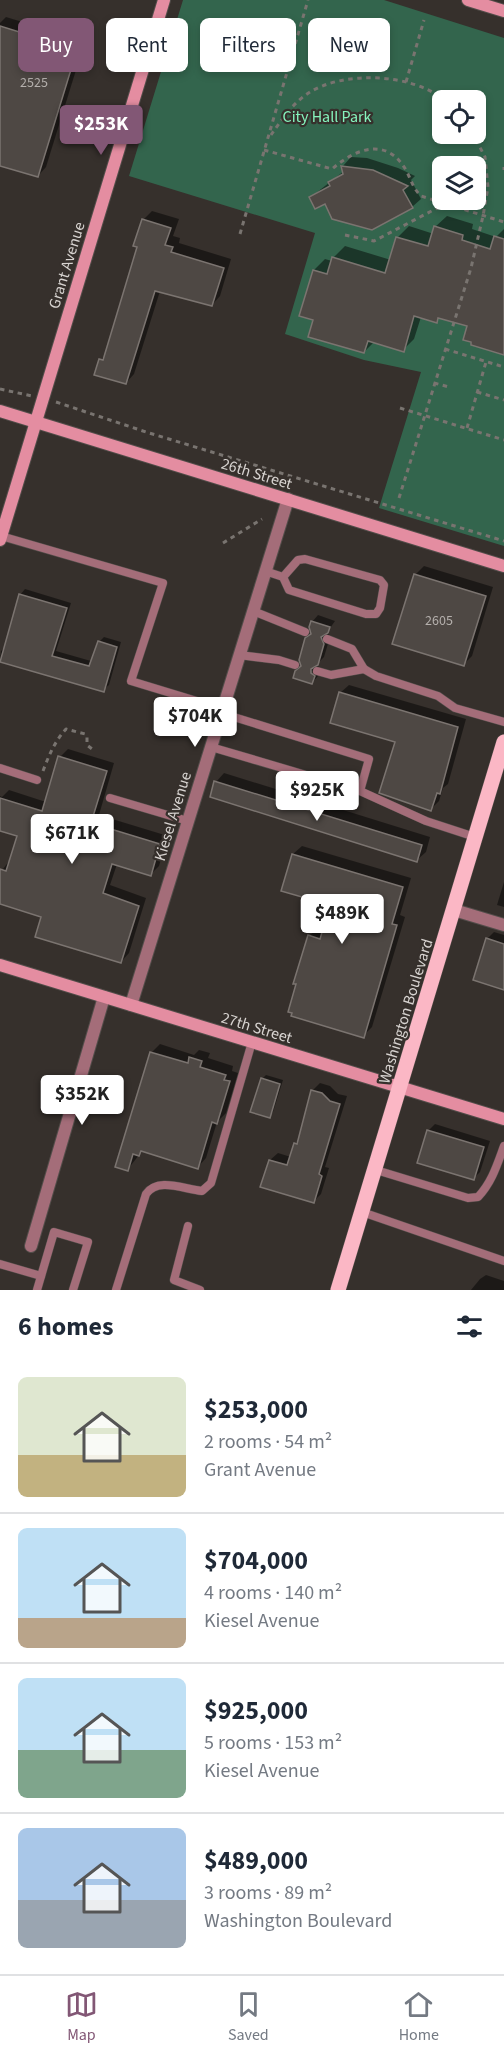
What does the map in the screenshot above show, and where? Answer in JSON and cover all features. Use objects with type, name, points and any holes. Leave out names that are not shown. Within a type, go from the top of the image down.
[{"type":"main road","name":"Washington Boulevard","points":[[338,1290],[504,742]]},
{"type":"street","name":"Grant Avenue","points":[[1,538],[164,0]]},
{"type":"street","points":[[468,0],[504,11]]},
{"type":"street","name":"26th Street","points":[[0,411],[504,566]]},
{"type":"street","name":"Kiesel Avenue","points":[[131,1005],[288,500]]},
{"type":"street","points":[[454,910],[504,925]]},
{"type":"street","name":"27th Street","points":[[0,965],[504,1119]]},
{"type":"street","points":[[31,1246],[104,997]]},
{"type":"lane","points":[[1,538],[163,583],[131,681],[369,759],[360,791]]},
{"type":"lane","points":[[265,572],[283,578],[289,590],[366,614],[376,614],[380,608],[384,585],[380,580],[305,559],[298,560],[283,578]]},
{"type":"lane","points":[[253,611],[305,632]]},
{"type":"lane","points":[[327,639],[352,649],[364,669],[376,676],[438,696],[455,708],[504,722]]},
{"type":"lane","points":[[239,655],[295,664]]},
{"type":"lane","points":[[317,671],[331,675],[364,669]]},
{"type":"lane","points":[[211,747],[360,791],[426,821],[476,837]]},
{"type":"lane","points":[[0,768],[37,780]]},
{"type":"lane","points":[[110,798],[188,821]]},
{"type":"lane","points":[[116,1290],[146,1194],[151,1187],[161,1184],[202,1191],[211,1183],[252,1042]]},
{"type":"lane","points":[[375,1170],[468,1198],[478,1197],[493,1176],[504,1146]]},
{"type":"lane","points":[[362,1212],[504,1261]]},
{"type":"lane","points":[[188,1226],[174,1280],[200,1290]]},
{"type":"lane","points":[[37,1290],[54,1232],[88,1242],[73,1290]]},
{"type":"lane","points":[[0,1264],[41,1276]]},
{"type":"path","points":[[240,234],[308,0]]},
{"type":"path","points":[[406,82],[424,20]]},
{"type":"path","points":[[268,139],[286,114],[308,93],[340,80],[375,77],[406,82],[432,94]]},
{"type":"path","points":[[399,498],[471,268],[483,216],[488,187],[485,158],[478,144]]},
{"type":"path","points":[[264,150],[332,169],[344,158],[359,150],[383,151],[394,157],[406,171],[413,189],[421,196],[432,200]]},
{"type":"path","points":[[345,234],[374,241],[433,210]]},
{"type":"path","points":[[464,210],[504,222]]},
{"type":"path","points":[[445,349],[504,368]]},
{"type":"path","points":[[467,428],[486,362]]},
{"type":"path","points":[[434,382],[449,387]]},
{"type":"path","points":[[0,389],[14,390],[504,541]]},
{"type":"path","points":[[477,392],[504,400]]},
{"type":"path","points":[[400,408],[504,440]]},
{"type":"path","points":[[223,543],[262,519]]},
{"type":"path","points":[[37,780],[40,781],[51,749],[61,739],[66,729],[85,734],[87,745],[92,749]]},
{"type":"green space","name":"City Hall Park","points":[[183,0],[384,0],[504,38],[504,546],[379,508],[421,372],[364,360],[285,334],[315,233],[129,176],[161,72],[188,72],[188,18],[177,18]]},
{"type":"building","points":[[0,26],[18,32],[18,72],[70,72],[38,177],[0,166]]},
{"type":"building","points":[[341,166],[373,170],[408,186],[403,190],[413,208],[372,230],[332,219],[325,204],[315,209],[309,197],[330,186],[328,182],[343,174]]},
{"type":"building","points":[[142,219],[171,228],[165,245],[173,247],[171,252],[224,268],[212,306],[155,291],[126,384],[94,375],[99,359],[103,360],[137,247],[133,246]]},
{"type":"building","points":[[434,226],[463,235],[462,240],[490,249],[494,236],[504,239],[504,355],[471,345],[471,342],[463,340],[467,326],[438,318],[437,323],[414,316],[404,352],[368,341],[364,353],[308,337],[313,320],[299,316],[313,270],[327,274],[332,257],[385,273],[396,237],[428,246]]},
{"type":"building","points":[[414,574],[486,596],[464,666],[392,644]]},
{"type":"building","points":[[19,594],[67,608],[52,656],[89,666],[98,641],[117,647],[104,692],[0,662]]},
{"type":"building","points":[[311,621],[330,627],[328,633],[321,637],[324,644],[318,665],[311,669],[311,673],[315,676],[312,684],[293,678],[295,671],[301,666],[299,660],[305,638],[311,634],[309,627]]},
{"type":"building","points":[[339,692],[458,727],[440,794],[437,793],[431,811],[379,793],[395,742],[330,723]]},
{"type":"building","points":[[58,756],[107,771],[91,823],[160,844],[151,876],[112,864],[103,893],[139,906],[121,963],[35,937],[41,917],[0,904],[0,869],[6,871],[17,836],[0,831],[0,798],[42,811]]},
{"type":"building","points":[[214,781],[422,845],[417,862],[210,797]]},
{"type":"building","points":[[292,854],[403,887],[392,924],[397,925],[364,1038],[291,1016],[292,1013],[288,1012],[296,984],[293,984],[308,935],[320,939],[330,905],[281,891]]},
{"type":"building","points":[[486,938],[504,944],[504,990],[473,980]]},
{"type":"building","points":[[150,1052],[188,1063],[189,1057],[202,1061],[200,1067],[226,1075],[224,1080],[230,1081],[217,1124],[212,1122],[198,1169],[141,1151],[139,1156],[133,1154],[128,1171],[115,1167]]},
{"type":"building","points":[[261,1078],[280,1084],[270,1118],[250,1112]]},
{"type":"building","points":[[311,1090],[322,1093],[330,1101],[340,1104],[319,1174],[322,1176],[314,1203],[260,1187],[269,1160],[287,1165],[294,1143],[297,1144]]},
{"type":"building","points":[[427,1130],[484,1147],[474,1180],[417,1163]]}]
